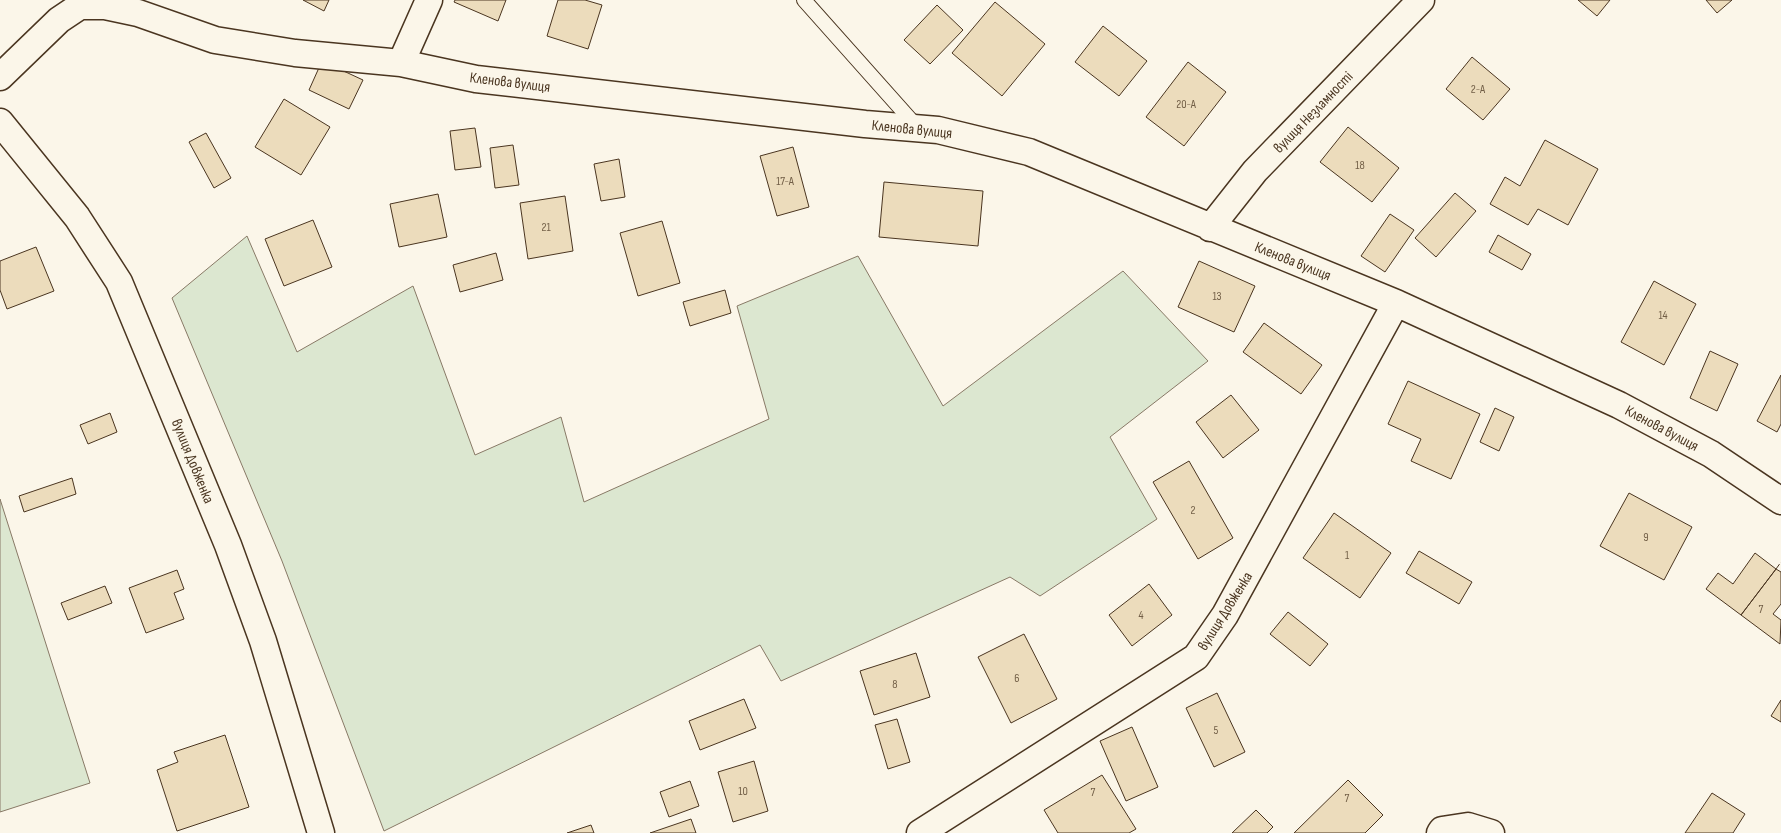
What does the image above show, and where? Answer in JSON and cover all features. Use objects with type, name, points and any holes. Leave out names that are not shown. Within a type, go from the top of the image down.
[{"type":"street","points":[[401,63],[428,0]]},
{"type":"street","name":"вулиця Незламності","points":[[1210,228],[1255,171],[1421,0]]},
{"type":"street","name":"Кленова вулиця","points":[[0,77],[59,20],[80,6],[105,6],[138,13],[215,40],[295,52],[401,63],[476,79],[865,124],[938,130],[977,138],[1029,152],[1396,303],[1619,405],[1711,454],[1781,501]]},
{"type":"street","name":"вулиця Довженка","points":[[0,122],[77,217],[119,282],[228,545],[263,641],[321,833]]},
{"type":"street","name":"вулиця Довженка","points":[[920,833],[1196,657],[1225,615],[1396,303]]},
{"type":"street","points":[[1440,833],[1442,830],[1468,826],[1491,833]]},
{"type":"lane","points":[[804,0],[919,128]]},
{"type":"green space","points":[[247,236],[297,352],[413,286],[475,455],[561,417],[584,502],[769,419],[737,306],[858,256],[943,406],[1123,271],[1208,361],[1110,437],[1157,519],[1040,596],[1010,577],[781,681],[760,645],[384,831],[282,561],[172,298]]},
{"type":"green space","points":[[0,499],[90,783],[0,812]]},
{"type":"building","points":[[303,0],[329,0],[324,11]]},
{"type":"building","points":[[455,0],[506,0],[498,21],[454,2]]},
{"type":"building","points":[[558,0],[585,0],[602,5],[588,49],[547,36]]},
{"type":"building","points":[[1578,0],[1610,0],[1597,16]]},
{"type":"building","points":[[1706,0],[1732,0],[1717,13]]},
{"type":"building","points":[[995,2],[1045,44],[1002,96],[952,53]]},
{"type":"building","points":[[937,5],[963,30],[930,64],[904,40]]},
{"type":"building","points":[[1103,26],[1147,61],[1119,96],[1075,62]]},
{"type":"building","points":[[1472,57],[1510,89],[1483,120],[1446,89]]},
{"type":"building","points":[[322,61],[363,80],[349,109],[309,90]]},
{"type":"building","points":[[1188,62],[1226,92],[1184,146],[1146,117]]},
{"type":"building","points":[[284,99],[330,127],[301,175],[255,147]]},
{"type":"building","points":[[1348,127],[1399,168],[1372,202],[1320,162]]},
{"type":"building","points":[[475,128],[481,167],[455,170],[450,131]]},
{"type":"building","points":[[206,133],[231,178],[214,188],[189,142]]},
{"type":"building","points":[[1545,140],[1598,169],[1568,225],[1538,209],[1528,225],[1490,204],[1505,177],[1520,186]]},
{"type":"building","points":[[513,145],[519,185],[495,188],[490,148]]},
{"type":"building","points":[[793,147],[809,207],[777,216],[760,156]]},
{"type":"building","points":[[619,159],[625,197],[601,201],[594,164]]},
{"type":"building","points":[[884,182],[983,191],[978,246],[879,237]]},
{"type":"building","points":[[1455,193],[1476,211],[1436,257],[1415,238]]},
{"type":"building","points":[[438,194],[447,237],[399,247],[390,204]]},
{"type":"building","points":[[565,196],[573,251],[528,259],[520,203]]},
{"type":"building","points":[[1390,214],[1414,230],[1385,272],[1361,256]]},
{"type":"building","points":[[313,220],[332,267],[284,286],[265,239]]},
{"type":"building","points":[[662,221],[680,283],[638,296],[620,233]]},
{"type":"building","points":[[1498,235],[1531,254],[1522,270],[1489,252]]},
{"type":"building","points":[[36,247],[54,291],[7,309],[0,290],[0,261]]},
{"type":"building","points":[[496,253],[503,280],[460,292],[453,265]]},
{"type":"building","points":[[1199,261],[1255,286],[1234,332],[1178,307]]},
{"type":"building","points":[[1654,281],[1696,304],[1664,365],[1621,342]]},
{"type":"building","points":[[725,290],[731,313],[690,326],[683,302]]},
{"type":"building","points":[[1264,323],[1322,365],[1301,394],[1243,352]]},
{"type":"building","points":[[1710,351],[1738,364],[1717,411],[1690,398]]},
{"type":"building","points":[[1781,375],[1781,424],[1777,432],[1757,421]]},
{"type":"building","points":[[1408,381],[1480,414],[1451,479],[1411,461],[1421,439],[1388,424]]},
{"type":"building","points":[[1231,395],[1259,430],[1223,458],[1196,422]]},
{"type":"building","points":[[1495,408],[1514,417],[1499,451],[1480,442]]},
{"type":"building","points":[[110,413],[117,432],[88,444],[80,425]]},
{"type":"building","points":[[1189,461],[1233,538],[1198,559],[1153,482]]},
{"type":"building","points":[[72,478],[76,494],[24,512],[19,496]]},
{"type":"building","points":[[1629,493],[1692,527],[1664,580],[1600,546]]},
{"type":"building","points":[[1334,513],[1391,553],[1360,598],[1303,558]]},
{"type":"building","points":[[1419,551],[1472,582],[1459,604],[1406,573]]},
{"type":"building","points":[[1755,553],[1776,569],[1741,615],[1706,589],[1718,573],[1733,584]]},
{"type":"building","points":[[1776,569],[1781,572],[1781,604],[1773,614],[1781,620],[1780,644],[1741,615]]},
{"type":"building","points":[[177,570],[184,589],[174,593],[184,619],[146,633],[129,588]]},
{"type":"building","points":[[1149,584],[1172,615],[1132,646],[1109,615]]},
{"type":"building","points":[[105,586],[112,603],[68,620],[61,603]]},
{"type":"building","points":[[1288,612],[1328,644],[1310,666],[1270,634]]},
{"type":"building","points":[[1024,634],[1057,699],[1011,723],[978,657]]},
{"type":"building","points":[[916,653],[930,697],[874,715],[860,671]]},
{"type":"building","points":[[1217,693],[1245,752],[1214,767],[1186,708]]},
{"type":"building","points":[[744,699],[756,728],[700,750],[689,721]]},
{"type":"building","points":[[1781,700],[1781,722],[1771,716]]},
{"type":"building","points":[[897,719],[910,762],[888,769],[875,725]]},
{"type":"building","points":[[1132,727],[1158,787],[1126,801],[1100,741]]},
{"type":"building","points":[[225,735],[249,807],[177,831],[157,770],[178,762],[174,752]]},
{"type":"building","points":[[754,761],[768,811],[733,822],[718,772]]},
{"type":"building","points":[[1102,775],[1136,829],[1129,833],[1058,833],[1044,810]]},
{"type":"building","points":[[1348,780],[1383,815],[1365,833],[1294,833]]},
{"type":"building","points":[[690,781],[699,806],[669,817],[660,792]]},
{"type":"building","points":[[1712,793],[1745,814],[1733,833],[1685,833]]},
{"type":"building","points":[[1256,810],[1273,827],[1267,833],[1232,833]]},
{"type":"building","points":[[691,819],[696,833],[650,833]]},
{"type":"building","points":[[591,825],[594,833],[567,833]]},
{"type":"fence","points":[[1776,569],[1781,562]]}]
